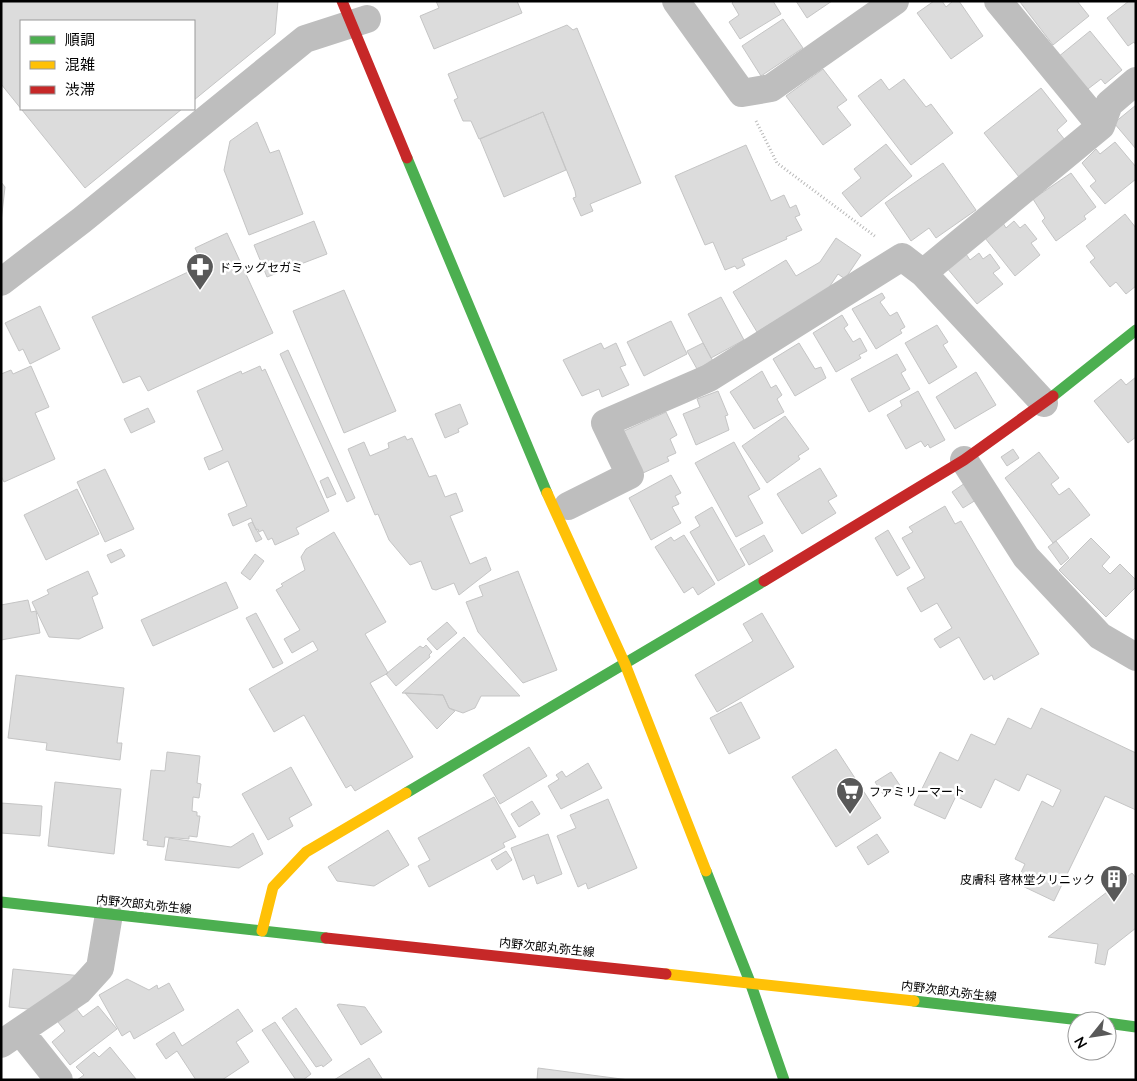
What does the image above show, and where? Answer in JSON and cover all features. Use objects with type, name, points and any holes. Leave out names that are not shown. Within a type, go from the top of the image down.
[{"type":"street","points":[[676,1],[742,93],[771,88],[894,1]]},
{"type":"street","points":[[998,1],[1102,126]]},
{"type":"street","points":[[1,282],[82,220],[305,39],[359,17],[555,511],[626,664],[750,982],[784,1080]]},
{"type":"street","points":[[568,506],[630,475],[605,423],[709,378],[913,265],[1102,126],[1109,104],[1136,81]]},
{"type":"street","points":[[913,265],[1044,403]]},
{"type":"street","points":[[262,931],[274,887],[306,852],[626,664],[964,460],[1044,403],[1136,330]]},
{"type":"street","points":[[964,460],[1026,557],[1100,636],[1136,657]]},
{"type":"street","points":[[578,534],[618,645]]},
{"type":"street","name":"内野次郎丸弥生線","points":[[1,902],[750,982],[1067,1018]]},
{"type":"street","points":[[59,1080],[11,1038],[79,991],[100,968],[109,914]]},
{"type":"street","points":[[1117,1024],[1136,1027]]},
{"type":"path","points":[[742,93],[777,163],[913,265]]},
{"type":"building","points":[[1,1],[278,1],[275,34],[195,99],[195,20],[20,20],[20,108],[1,84]]},
{"type":"building","points":[[436,1],[517,1],[522,13],[434,49],[420,16],[439,8]]},
{"type":"building","points":[[734,1],[773,1],[781,14],[740,39],[729,22],[739,15],[732,3]]},
{"type":"building","points":[[796,1],[832,1],[807,18]]},
{"type":"building","points":[[934,1],[942,1],[946,7],[953,1],[959,1],[983,36],[951,59],[917,13]]},
{"type":"building","points":[[1077,1],[1089,16],[1053,45],[1020,2]]},
{"type":"building","points":[[1129,1],[1136,1],[1136,45],[1134,42],[1128,46],[1107,18]]},
{"type":"building","points":[[783,19],[803,48],[761,76],[742,46]]},
{"type":"building","points":[[567,25],[573,30],[577,28],[641,183],[590,204],[593,211],[581,216],[573,198],[576,197],[575,191],[543,112],[479,139],[471,121],[463,121],[454,100],[458,98],[448,74]]},
{"type":"building","points":[[1090,31],[1122,70],[1105,84],[1101,79],[1084,92],[1058,57]]},
{"type":"building","points":[[823,69],[847,100],[837,107],[851,125],[823,145],[786,96]]},
{"type":"building","points":[[881,79],[889,90],[904,79],[926,107],[931,104],[953,133],[911,165],[858,96]]},
{"type":"building","points":[[1041,88],[1067,121],[1057,130],[1065,140],[1023,182],[984,133]]},
{"type":"building","points":[[1136,105],[1136,149],[1114,123]]},
{"type":"building","points":[[22,110],[181,110],[85,188]]},
{"type":"building","points":[[543,112],[566,170],[504,197],[480,139]]},
{"type":"building","points":[[257,122],[270,153],[279,150],[303,214],[249,235],[224,170],[230,141]]},
{"type":"building","points":[[1115,142],[1136,167],[1136,179],[1105,204],[1090,186],[1096,181],[1082,163],[1096,149],[1100,154]]},
{"type":"building","points":[[886,144],[912,176],[861,217],[842,193],[861,178],[854,169]]},
{"type":"building","points":[[746,145],[771,201],[784,195],[790,208],[796,205],[800,215],[795,217],[802,230],[786,237],[787,239],[742,259],[745,265],[737,269],[735,266],[725,270],[713,242],[705,245],[675,176]]},
{"type":"building","points":[[943,163],[976,210],[936,238],[929,228],[911,241],[885,203]]},
{"type":"building","points":[[1071,173],[1096,207],[1084,216],[1086,219],[1056,241],[1042,221],[1045,218],[1033,199]]},
{"type":"building","points":[[1,182],[5,187],[1,222]]},
{"type":"building","points":[[1125,214],[1136,228],[1136,286],[1126,294],[1116,282],[1110,287],[1090,262],[1095,258],[1086,246]]},
{"type":"building","points":[[314,221],[327,254],[267,277],[254,245]]},
{"type":"building","points":[[1014,221],[1020,228],[1025,224],[1037,239],[1031,243],[1040,255],[1015,276],[985,238],[1003,223],[1006,228]]},
{"type":"building","name":"ドラッグセガミ","points":[[227,233],[273,333],[148,391],[140,376],[123,383],[92,317],[203,265],[195,248]]},
{"type":"building","points":[[836,238],[861,255],[845,279],[838,274],[828,289],[757,332],[733,292],[786,260],[796,276],[820,262]]},
{"type":"building","points":[[979,253],[983,259],[990,254],[1000,268],[993,273],[1003,284],[977,304],[947,268],[966,254],[970,260]]},
{"type":"building","points":[[344,290],[396,411],[344,433],[293,311]]},
{"type":"building","points":[[882,293],[885,298],[880,302],[890,316],[897,312],[905,327],[900,330],[902,333],[876,349],[852,309]]},
{"type":"building","points":[[721,297],[744,340],[711,358],[688,314]]},
{"type":"building","points":[[40,306],[60,349],[30,364],[23,349],[19,351],[5,323]]},
{"type":"building","points":[[842,315],[848,325],[844,328],[853,342],[860,338],[867,351],[859,355],[861,358],[836,372],[813,333]]},
{"type":"building","points":[[671,321],[687,354],[644,376],[627,342]]},
{"type":"building","points":[[937,325],[948,342],[943,345],[957,367],[929,384],[905,343]]},
{"type":"building","points":[[601,343],[604,349],[616,343],[626,365],[620,367],[629,385],[602,397],[599,389],[582,396],[563,360]]},
{"type":"building","points":[[703,343],[713,361],[697,369],[687,351]]},
{"type":"building","points":[[799,343],[815,369],[821,367],[826,378],[795,396],[773,359]]},
{"type":"building","points":[[288,350],[355,498],[347,502],[280,354]]},
{"type":"building","points":[[897,354],[906,370],[901,373],[910,389],[869,412],[851,379]]},
{"type":"building","points":[[31,366],[49,407],[35,413],[55,459],[4,482],[1,476],[1,374],[11,370],[13,374]]},
{"type":"building","points":[[260,366],[262,371],[265,369],[329,511],[296,528],[299,534],[275,545],[272,538],[268,540],[263,530],[259,532],[258,529],[256,530],[251,518],[233,526],[228,514],[247,506],[228,461],[209,470],[204,458],[223,450],[197,391],[241,371],[242,374]]},
{"type":"building","points":[[762,371],[771,388],[776,385],[782,395],[777,399],[784,412],[754,429],[730,392]]},
{"type":"building","points":[[976,372],[996,405],[955,429],[936,397]]},
{"type":"building","points":[[1136,377],[1136,437],[1128,443],[1094,401],[1121,379],[1126,385]]},
{"type":"building","points":[[718,391],[728,415],[725,416],[729,430],[696,445],[683,414],[700,407],[697,399]]},
{"type":"building","points":[[918,391],[945,440],[930,448],[928,444],[925,447],[921,441],[906,449],[887,415],[902,406],[900,401]]},
{"type":"building","points":[[460,404],[468,424],[458,429],[459,432],[445,438],[435,414]]},
{"type":"building","points":[[148,408],[155,422],[131,433],[124,419]]},
{"type":"building","points":[[666,412],[677,435],[670,439],[676,453],[667,457],[669,461],[643,473],[624,431]]},
{"type":"building","points":[[785,416],[809,449],[798,456],[800,459],[767,483],[742,446]]},
{"type":"building","points":[[405,436],[407,440],[412,438],[429,477],[436,475],[445,497],[456,493],[463,511],[450,516],[470,564],[486,557],[491,570],[459,595],[454,583],[436,590],[432,589],[421,561],[410,565],[389,540],[378,514],[375,515],[348,449],[364,442],[370,456],[389,448],[388,443]]},
{"type":"building","points":[[734,442],[760,489],[748,496],[763,523],[736,537],[695,463]]},
{"type":"building","points":[[1013,449],[1019,458],[1007,466],[1001,457]]},
{"type":"building","points":[[1039,452],[1059,478],[1051,484],[1059,495],[1069,488],[1090,515],[1053,543],[1005,478]]},
{"type":"building","points":[[820,468],[837,496],[828,501],[836,513],[802,534],[777,494]]},
{"type":"building","points":[[105,469],[134,529],[105,542],[77,482]]},
{"type":"building","points":[[671,475],[681,493],[675,496],[679,504],[672,507],[681,523],[651,540],[629,498]]},
{"type":"building","points":[[328,477],[336,494],[327,498],[320,481]]},
{"type":"building","points":[[965,483],[976,500],[963,508],[952,492]]},
{"type":"building","points":[[77,489],[99,534],[46,560],[24,515]]},
{"type":"building","points":[[945,506],[955,524],[961,521],[1039,654],[994,680],[992,675],[984,680],[959,637],[940,648],[934,639],[952,628],[937,603],[921,612],[907,588],[925,578],[902,538],[913,532],[909,527]]},
{"type":"building","points":[[712,507],[745,565],[718,581],[690,532],[700,526],[695,517]]},
{"type":"building","points":[[252,522],[262,539],[256,542],[248,524]]},
{"type":"building","points":[[888,530],[910,568],[897,576],[875,538]]},
{"type":"building","points":[[334,532],[386,622],[365,634],[388,673],[370,683],[413,757],[355,791],[351,785],[346,788],[304,715],[274,732],[249,689],[318,650],[313,641],[292,653],[284,639],[300,630],[276,590],[283,586],[281,584],[305,570],[301,557],[306,549]]},
{"type":"building","points":[[684,535],[715,584],[698,595],[693,587],[684,593],[655,547],[671,537],[674,541]]},
{"type":"building","points":[[764,535],[773,551],[749,565],[740,549]]},
{"type":"building","points":[[1091,538],[1110,557],[1102,566],[1110,574],[1120,564],[1136,580],[1136,587],[1106,617],[1059,570]]},
{"type":"building","points":[[1056,541],[1069,558],[1061,565],[1048,547]]},
{"type":"building","points":[[121,549],[125,556],[111,563],[107,555]]},
{"type":"building","points":[[255,554],[264,561],[250,580],[241,573]]},
{"type":"building","points":[[88,571],[98,594],[92,597],[103,628],[79,639],[49,637],[32,602],[49,594],[47,590]]},
{"type":"building","points":[[518,571],[557,670],[523,683],[478,632],[466,602],[483,596],[479,586]]},
{"type":"building","points":[[226,582],[238,608],[153,646],[141,620]]},
{"type":"building","points":[[28,600],[31,612],[36,611],[40,633],[1,640],[1,605]]},
{"type":"building","points":[[256,613],[283,663],[273,668],[246,618]]},
{"type":"building","points":[[762,613],[794,667],[717,712],[695,675],[753,641],[743,624]]},
{"type":"building","points":[[447,622],[457,633],[437,650],[427,639]]},
{"type":"building","points":[[464,637],[520,696],[481,696],[475,708],[463,713],[449,708],[443,695],[402,693]]},
{"type":"building","points":[[426,645],[432,652],[429,655],[430,657],[396,686],[386,674],[420,646],[423,648]]},
{"type":"building","points":[[16,675],[124,688],[117,743],[122,743],[120,760],[46,750],[47,743],[8,738]]},
{"type":"building","points":[[405,693],[443,695],[449,708],[455,711],[437,729]]},
{"type":"building","points":[[741,702],[760,738],[729,754],[710,718]]},
{"type":"building","points":[[1041,708],[1136,753],[1136,810],[1105,796],[1054,901],[1016,883],[1025,864],[1015,859],[1042,801],[1053,807],[1061,790],[1027,774],[1019,791],[995,779],[981,808],[956,796],[945,819],[914,805],[940,752],[958,761],[971,734],[995,745],[1008,718],[1031,729]]},
{"type":"building","points":[[529,747],[547,776],[500,804],[483,775]]},
{"type":"building","points":[[836,749],[881,818],[836,847],[792,777]]},
{"type":"building","points":[[167,752],[200,756],[197,783],[201,784],[199,798],[193,797],[192,811],[197,812],[197,816],[200,816],[197,837],[189,836],[189,839],[165,837],[164,847],[147,845],[148,841],[143,840],[151,770],[165,771]]},
{"type":"building","points":[[588,763],[602,788],[561,809],[548,786],[559,779],[556,775],[562,771],[566,777]]},
{"type":"building","points":[[291,767],[312,805],[289,818],[293,826],[268,840],[242,794]]},
{"type":"building","points":[[891,772],[901,787],[885,797],[875,782]]},
{"type":"building","points":[[55,782],[121,789],[114,854],[48,846]]},
{"type":"building","points":[[494,797],[516,837],[503,843],[505,847],[429,887],[418,866],[430,860],[418,838]]},
{"type":"building","points":[[608,799],[637,868],[588,889],[586,883],[578,887],[557,836],[576,828],[570,815]]},
{"type":"building","points":[[532,801],[540,814],[519,827],[511,814]]},
{"type":"building","points":[[1,803],[42,806],[40,836],[1,833]]},
{"type":"building","points":[[388,830],[409,865],[374,886],[337,881],[328,867]]},
{"type":"building","points":[[253,833],[263,854],[239,868],[165,860],[169,838],[231,847]]},
{"type":"building","points":[[548,834],[562,874],[537,884],[534,875],[523,880],[511,848]]},
{"type":"building","points":[[877,834],[889,852],[868,865],[857,847]]},
{"type":"building","points":[[506,851],[512,860],[497,870],[491,860]]},
{"type":"building","name":"皮膚科 啓林堂クリニック","points":[[1132,873],[1136,878],[1136,928],[1108,950],[1105,965],[1095,963],[1098,944],[1048,937]]},
{"type":"building","points":[[13,969],[82,976],[37,1010],[9,1007]]},
{"type":"building","points":[[127,979],[149,990],[157,985],[158,989],[169,983],[184,1010],[134,1039],[130,1031],[122,1036],[99,995]]},
{"type":"building","points":[[337,1005],[365,1007],[382,1032],[361,1045]]},
{"type":"building","points":[[98,1006],[117,1029],[70,1065],[52,1042],[65,1031],[58,1022],[76,1008],[83,1017]]},
{"type":"building","points":[[296,1008],[332,1060],[323,1067],[322,1065],[316,1067],[282,1018]]},
{"type":"building","points":[[238,1009],[253,1031],[236,1042],[249,1062],[222,1080],[196,1080],[177,1051],[166,1059],[156,1044],[174,1032],[182,1046]]},
{"type":"building","points":[[275,1022],[311,1074],[303,1080],[296,1080],[262,1030]]},
{"type":"building","points":[[110,1047],[136,1079],[77,1080],[84,1075],[76,1067],[94,1052],[99,1057]]},
{"type":"building","points":[[369,1058],[383,1080],[334,1080]]},
{"type":"building","points":[[538,1068],[629,1080],[537,1080]]},
{"type":"traffic: fast","points":[[407,158],[547,493]]},
{"type":"traffic: fast","points":[[1053,396],[1136,330]]},
{"type":"traffic: fast","points":[[406,793],[764,581]]},
{"type":"traffic: fast","points":[[706,871],[750,982],[784,1080]]},
{"type":"traffic: fast","points":[[1,902],[326,938]]},
{"type":"traffic: fast","points":[[914,1001],[1067,1018]]},
{"type":"traffic: fast","points":[[1117,1024],[1136,1027]]},
{"type":"traffic: slow","points":[[547,493],[625,664],[706,871]]},
{"type":"traffic: slow","points":[[262,931],[273,887],[306,852],[406,793]]},
{"type":"traffic: slow","points":[[666,974],[914,1001]]},
{"type":"traffic: jam","points":[[342,1],[407,158]]},
{"type":"traffic: jam","points":[[764,581],[964,460],[1053,396]]},
{"type":"traffic: jam","points":[[326,938],[666,974]]},
{"type":"place","name":"ドラッグセガミ","points":[[200,291]]},
{"type":"place","name":"ファミリーマート","points":[[850,815]]},
{"type":"place","name":"皮膚科 啓林堂クリニック","points":[[1114,903]]}]
